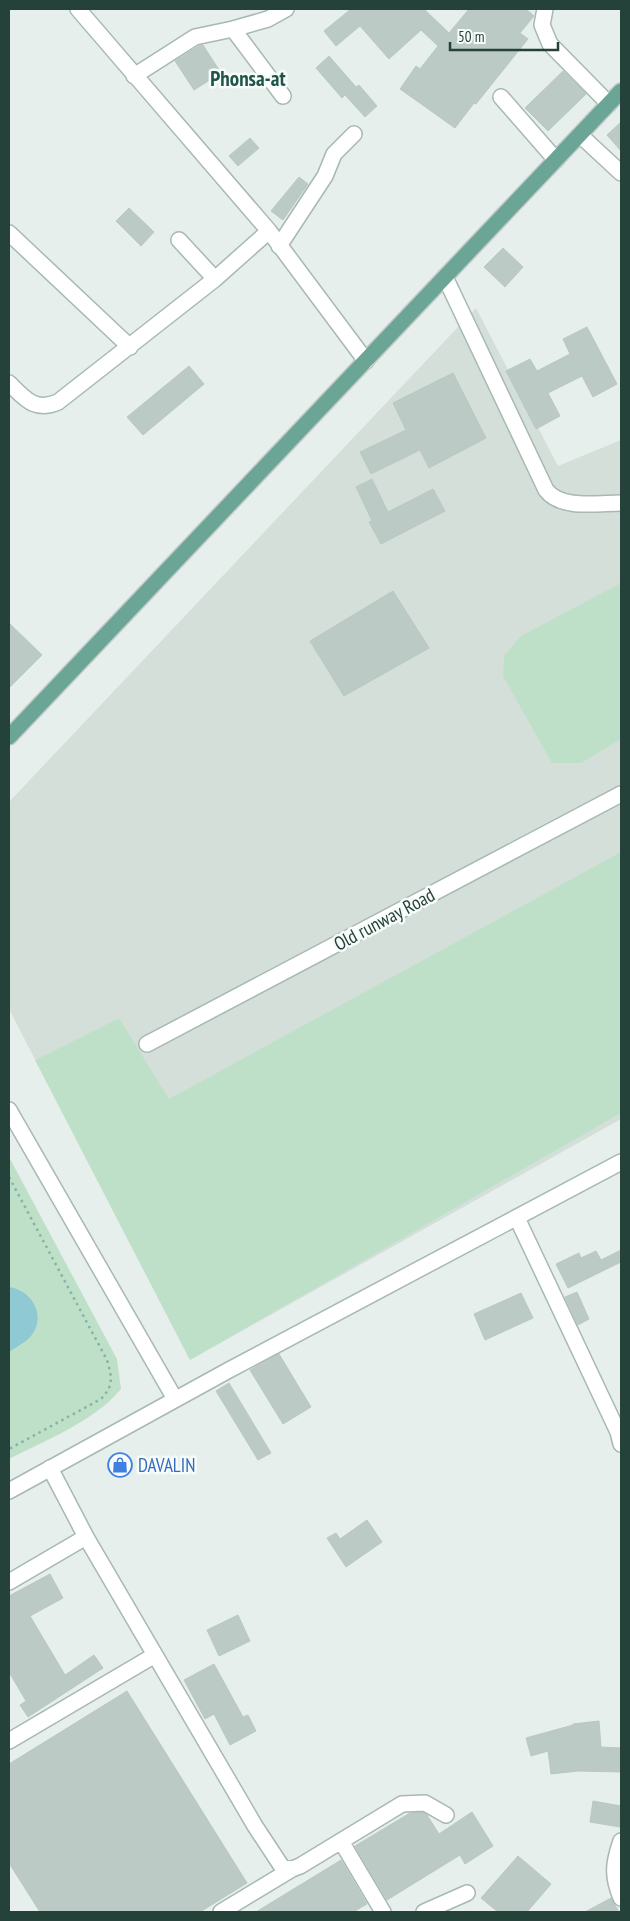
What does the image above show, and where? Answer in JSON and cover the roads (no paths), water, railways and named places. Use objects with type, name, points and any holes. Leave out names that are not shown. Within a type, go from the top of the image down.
[{"type":"main road","points":[[9,737],[621,91]]},
{"type":"street","points":[[78,9],[269,232],[366,361]]},
{"type":"street","points":[[134,76],[195,37],[268,19],[286,9]]},
{"type":"street","points":[[545,9],[542,26],[550,44],[609,104]]},
{"type":"street","points":[[233,29],[283,96]]},
{"type":"street","points":[[500,97],[556,160]]},
{"type":"street","points":[[279,246],[326,176],[334,154],[354,134]]},
{"type":"street","points":[[580,135],[621,173]]},
{"type":"street","points":[[9,383],[33,404],[42,407],[58,402],[215,279],[269,232]]},
{"type":"street","points":[[9,233],[130,347]]},
{"type":"street","points":[[179,240],[215,279]]},
{"type":"street","points":[[445,277],[546,490],[552,498],[571,503],[621,503]]},
{"type":"street","name":"Old runway Road","points":[[147,1044],[621,794]]},
{"type":"street","points":[[9,1110],[175,1399]]},
{"type":"street","points":[[9,1491],[175,1399],[621,1162]]},
{"type":"street","points":[[517,1218],[620,1435]]},
{"type":"street","points":[[50,1468],[86,1537],[255,1826],[282,1867],[292,1869]]},
{"type":"street","points":[[9,1582],[86,1537]]},
{"type":"street","points":[[9,1741],[155,1656]]},
{"type":"street","points":[[221,1912],[402,1804],[425,1803],[446,1815]]},
{"type":"street","points":[[341,1841],[383,1912]]},
{"type":"street","points":[[621,1841],[616,1856],[614,1878],[621,1898]]},
{"type":"street","points":[[424,1912],[467,1893]]},
{"type":"water","points":[[9,1287],[24,1293],[30,1299],[35,1305],[38,1320],[31,1336],[9,1352]]},
{"type":"place","name":"DAVALIN","points":[[120,1465]]},
{"type":"district","name":"Phonsa-at","points":[[248,79]]}]
